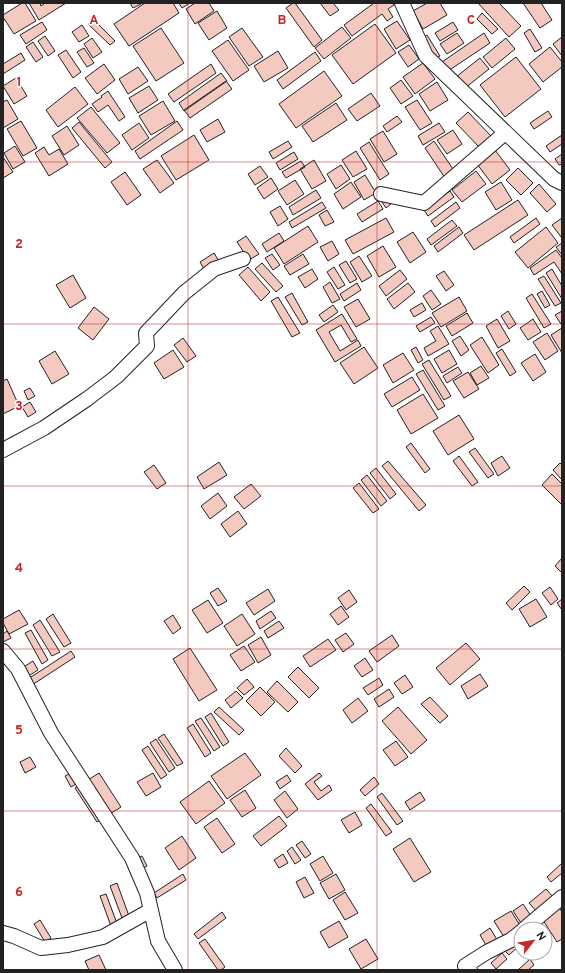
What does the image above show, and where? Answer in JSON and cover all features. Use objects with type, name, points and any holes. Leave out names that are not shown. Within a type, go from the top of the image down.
[{"type":"street","points":[[402,3],[426,56],[554,179],[562,183]]},
{"type":"street","points":[[381,194],[424,203],[505,133]]},
{"type":"street","points":[[3,450],[44,428],[116,377],[147,346],[146,333],[184,293],[214,269],[243,260]]},
{"type":"street","points":[[3,652],[18,670],[51,733],[132,858],[147,892],[158,941],[175,970]]},
{"type":"street","points":[[534,921],[562,897]]},
{"type":"street","points":[[3,933],[14,936],[41,948],[68,945],[103,937],[151,910]]},
{"type":"street","points":[[470,970],[465,966],[513,938]]},
{"type":"building","points":[[22,3],[25,3],[36,21],[14,34],[3,15]]},
{"type":"building","points":[[29,3],[40,3],[41,6],[45,3],[66,3],[39,20]]},
{"type":"building","points":[[130,3],[141,3],[141,4],[133,8]]},
{"type":"building","points":[[145,3],[173,3],[179,13],[129,46],[114,24]]},
{"type":"building","points":[[179,3],[190,3],[182,8]]},
{"type":"building","points":[[195,3],[209,3],[214,11],[195,24],[186,9]]},
{"type":"building","points":[[295,3],[322,40],[314,47],[286,8]]},
{"type":"building","points":[[320,3],[333,3],[339,10],[330,16]]},
{"type":"building","points":[[374,3],[393,3],[394,5],[388,9],[393,17],[387,21],[382,14],[352,36],[344,25]]},
{"type":"building","points":[[427,3],[440,3],[447,15],[423,29],[413,11]]},
{"type":"building","points":[[478,3],[499,3],[521,26],[509,37]]},
{"type":"building","points":[[523,3],[541,3],[552,20],[540,28]]},
{"type":"building","points":[[217,11],[227,28],[209,40],[198,23]]},
{"type":"building","points":[[482,13],[498,29],[492,34],[477,19]]},
{"type":"building","points":[[93,19],[115,41],[110,45],[88,24]]},
{"type":"building","points":[[397,21],[410,40],[396,49],[384,29]]},
{"type":"building","points":[[42,22],[47,30],[26,44],[20,35]]},
{"type":"building","points":[[453,22],[458,30],[440,41],[435,33]]},
{"type":"building","points":[[375,24],[396,53],[353,84],[332,55]]},
{"type":"building","points":[[82,25],[89,36],[79,42],[72,32]]},
{"type":"building","points":[[342,27],[351,38],[324,59],[315,48]]},
{"type":"building","points":[[161,28],[184,63],[156,81],[133,46]]},
{"type":"building","points":[[242,28],[263,57],[249,66],[229,37]]},
{"type":"building","points":[[530,29],[542,48],[535,52],[524,33]]},
{"type":"building","points":[[457,33],[464,43],[447,54],[440,44]]},
{"type":"building","points":[[484,33],[490,43],[448,71],[442,62]]},
{"type":"building","points":[[427,35],[440,56],[433,61],[420,40]]},
{"type":"building","points":[[45,36],[55,51],[48,56],[38,41]]},
{"type":"building","points":[[562,37],[562,56],[553,44]]},
{"type":"building","points":[[92,38],[102,52],[93,58],[84,44]]},
{"type":"building","points":[[506,38],[515,49],[492,68],[483,57]]},
{"type":"building","points":[[228,40],[249,70],[233,81],[212,51]]},
{"type":"building","points":[[33,42],[43,57],[36,62],[26,47]]},
{"type":"building","points":[[409,45],[419,59],[408,67],[398,52]]},
{"type":"building","points":[[550,47],[562,62],[562,67],[543,82],[529,64]]},
{"type":"building","points":[[84,48],[94,63],[87,67],[77,52]]},
{"type":"building","points":[[66,50],[81,72],[73,78],[58,55]]},
{"type":"building","points":[[278,51],[288,68],[264,82],[254,66]]},
{"type":"building","points":[[315,52],[321,61],[283,89],[277,80]]},
{"type":"building","points":[[21,53],[25,60],[3,74],[3,64]]},
{"type":"building","points":[[516,57],[541,89],[505,117],[480,85]]},
{"type":"building","points":[[480,58],[489,69],[465,88],[456,77]]},
{"type":"building","points":[[423,63],[435,79],[415,94],[403,77]]},
{"type":"building","points":[[104,64],[115,80],[97,94],[85,78]]},
{"type":"building","points":[[211,64],[216,73],[174,102],[168,94]]},
{"type":"building","points":[[138,67],[148,81],[128,94],[119,79]]},
{"type":"building","points":[[324,71],[342,96],[296,128],[279,104]]},
{"type":"building","points":[[221,73],[227,81],[184,111],[179,103]]},
{"type":"building","points":[[16,78],[27,96],[14,104],[3,86]]},
{"type":"building","points":[[401,80],[413,96],[401,104],[390,88]]},
{"type":"building","points":[[226,81],[232,89],[190,118],[184,110]]},
{"type":"building","points":[[437,82],[448,100],[430,111],[419,94]]},
{"type":"building","points":[[149,86],[158,100],[138,113],[129,98]]},
{"type":"building","points":[[75,87],[88,104],[58,127],[46,110]]},
{"type":"building","points":[[108,91],[125,117],[119,121],[108,105],[98,112],[92,104]]},
{"type":"building","points":[[371,93],[380,106],[357,121],[348,109]]},
{"type":"building","points":[[7,100],[18,119],[3,128],[3,102]]},
{"type":"building","points":[[417,100],[432,123],[420,130],[405,107]]},
{"type":"building","points":[[163,101],[175,121],[151,135],[139,116]]},
{"type":"building","points":[[336,103],[347,120],[313,142],[302,126]]},
{"type":"building","points":[[91,107],[120,143],[107,153],[77,118]]},
{"type":"building","points":[[548,111],[552,117],[534,129],[530,123]]},
{"type":"building","points":[[468,112],[493,138],[481,149],[456,123]]},
{"type":"building","points":[[397,116],[402,122],[387,132],[383,126]]},
{"type":"building","points":[[218,119],[225,132],[207,142],[200,130]]},
{"type":"building","points":[[21,121],[37,148],[23,156],[7,129]]},
{"type":"building","points":[[177,121],[183,130],[140,159],[135,151]]},
{"type":"building","points":[[79,122],[112,162],[105,168],[72,128]]},
{"type":"building","points":[[139,123],[149,138],[132,150],[122,135]]},
{"type":"building","points":[[439,123],[445,132],[423,145],[418,136]]},
{"type":"building","points":[[67,126],[79,145],[64,155],[52,136]]},
{"type":"building","points":[[453,130],[462,144],[447,154],[437,140]]},
{"type":"building","points":[[383,131],[397,154],[384,162],[370,139]]},
{"type":"building","points":[[194,135],[209,160],[176,180],[161,156]]},
{"type":"building","points":[[562,135],[562,144],[550,152],[546,146]]},
{"type":"building","points":[[288,141],[292,147],[273,159],[269,152]]},
{"type":"building","points":[[434,141],[455,172],[445,178],[425,148]]},
{"type":"building","points":[[369,142],[389,174],[380,180],[360,148]]},
{"type":"building","points":[[15,146],[25,162],[13,169],[4,153]]},
{"type":"building","points":[[44,147],[49,155],[59,149],[68,164],[49,176],[35,153]]},
{"type":"building","points":[[495,150],[510,170],[492,184],[477,164]]},
{"type":"building","points":[[356,151],[367,169],[353,177],[342,160]]},
{"type":"building","points":[[294,152],[298,159],[280,170],[276,163]]},
{"type":"building","points":[[562,154],[562,164],[559,165],[555,159]]},
{"type":"building","points":[[3,157],[13,172],[3,178]]},
{"type":"building","points":[[157,160],[174,183],[160,193],[143,169]]},
{"type":"building","points":[[314,160],[326,181],[312,189],[300,169]]},
{"type":"building","points":[[301,161],[305,167],[286,178],[282,172]]},
{"type":"building","points":[[341,165],[350,179],[336,189],[327,174]]},
{"type":"building","points":[[260,166],[268,177],[255,185],[248,174]]},
{"type":"building","points":[[518,168],[533,183],[521,195],[506,180]]},
{"type":"building","points":[[476,171],[486,184],[462,202],[452,190]]},
{"type":"building","points":[[125,172],[141,195],[127,205],[111,182]]},
{"type":"building","points":[[365,175],[376,193],[364,200],[354,182]]},
{"type":"building","points":[[271,178],[278,189],[264,199],[257,188]]},
{"type":"building","points":[[295,180],[304,194],[287,205],[278,191]]},
{"type":"building","points":[[351,182],[361,197],[343,209],[334,194]]},
{"type":"building","points":[[501,182],[512,200],[496,210],[485,192]]},
{"type":"building","points":[[539,184],[556,204],[547,212],[530,193]]},
{"type":"building","points":[[316,190],[321,198],[293,215],[289,207]]},
{"type":"building","points":[[450,191],[454,197],[428,216],[424,210]]},
{"type":"building","points":[[386,196],[391,204],[386,208],[380,199]]},
{"type":"building","points":[[518,200],[528,215],[474,250],[464,235]]},
{"type":"building","points":[[378,201],[383,209],[362,222],[357,214]]},
{"type":"building","points":[[322,202],[326,208],[292,228],[289,222]]},
{"type":"building","points":[[456,202],[460,208],[435,227],[431,221]]},
{"type":"building","points":[[280,206],[288,219],[278,226],[270,212]]},
{"type":"building","points":[[327,210],[334,222],[325,226],[319,215]]},
{"type":"building","points":[[386,218],[394,232],[353,254],[345,240]]},
{"type":"building","points":[[536,218],[540,224],[514,243],[510,237]]},
{"type":"building","points":[[562,218],[562,237],[561,237],[552,225]]},
{"type":"building","points":[[452,220],[457,226],[431,245],[427,239]]},
{"type":"building","points":[[308,226],[318,242],[284,264],[274,248]]},
{"type":"building","points":[[459,227],[463,233],[438,252],[434,246]]},
{"type":"building","points":[[546,227],[558,243],[528,268],[515,252]]},
{"type":"building","points":[[413,232],[426,252],[410,263],[397,242]]},
{"type":"building","points":[[279,233],[284,241],[267,252],[262,244]]},
{"type":"building","points":[[246,236],[259,254],[249,260],[237,242]]},
{"type":"building","points":[[332,241],[339,254],[328,261],[320,247]]},
{"type":"building","points":[[562,243],[562,255],[556,247]]},
{"type":"building","points":[[383,246],[396,267],[379,277],[367,256]]},
{"type":"building","points":[[556,250],[562,258],[562,274],[554,262],[534,275],[530,268]]},
{"type":"building","points":[[214,253],[223,268],[208,276],[200,262]]},
{"type":"building","points":[[272,254],[280,265],[273,270],[265,258]]},
{"type":"building","points":[[303,254],[309,264],[290,275],[284,266]]},
{"type":"building","points":[[359,256],[372,276],[362,282],[350,262]]},
{"type":"building","points":[[346,261],[357,279],[350,283],[339,265]]},
{"type":"building","points":[[262,263],[283,286],[276,292],[255,269]]},
{"type":"building","points":[[248,267],[270,292],[261,301],[239,275]]},
{"type":"building","points":[[334,267],[345,285],[338,289],[327,272]]},
{"type":"building","points":[[312,269],[318,279],[305,288],[298,277]]},
{"type":"building","points":[[552,269],[562,286],[562,299],[546,273]]},
{"type":"building","points":[[400,270],[407,279],[386,296],[379,286]]},
{"type":"building","points":[[444,271],[454,285],[446,291],[436,276]]},
{"type":"building","points":[[73,275],[86,298],[70,308],[56,285]]},
{"type":"building","points":[[544,276],[561,303],[555,306],[538,279]]},
{"type":"building","points":[[330,282],[340,299],[332,303],[323,287]]},
{"type":"building","points":[[357,283],[361,290],[344,301],[340,294]]},
{"type":"building","points":[[408,283],[415,292],[394,309],[387,299]]},
{"type":"building","points":[[431,290],[441,304],[432,310],[423,296]]},
{"type":"building","points":[[542,291],[550,305],[545,308],[537,294]]},
{"type":"building","points":[[292,293],[308,322],[302,325],[285,297]]},
{"type":"building","points":[[532,294],[551,324],[544,328],[526,298]]},
{"type":"building","points":[[278,297],[300,333],[292,337],[271,301]]},
{"type":"building","points":[[459,297],[467,311],[441,327],[432,313]]},
{"type":"building","points":[[358,299],[370,319],[356,327],[344,307]]},
{"type":"building","points":[[422,303],[426,310],[414,317],[410,310]]},
{"type":"building","points":[[333,305],[338,312],[324,322],[319,315]]},
{"type":"building","points":[[94,307],[109,319],[93,340],[78,328]]},
{"type":"building","points":[[508,311],[516,324],[509,329],[501,316]]},
{"type":"building","points":[[562,311],[562,324],[561,324],[555,315]]},
{"type":"building","points":[[467,313],[473,323],[452,336],[446,326]]},
{"type":"building","points":[[342,314],[357,339],[351,342],[341,325],[329,332],[340,351],[358,340],[361,346],[335,362],[316,330]]},
{"type":"building","points":[[431,317],[435,323],[420,332],[416,326]]},
{"type":"building","points":[[497,319],[510,341],[498,348],[486,326]]},
{"type":"building","points":[[533,319],[541,332],[528,340],[520,328]]},
{"type":"building","points":[[438,326],[449,344],[428,356],[424,348],[436,341],[430,331]]},
{"type":"building","points":[[562,328],[562,353],[551,335]]},
{"type":"building","points":[[547,333],[558,351],[545,360],[533,342]]},
{"type":"building","points":[[460,336],[469,350],[461,356],[452,341]]},
{"type":"building","points":[[482,337],[499,365],[488,373],[470,345]]},
{"type":"building","points":[[183,338],[196,356],[187,362],[174,345]]},
{"type":"building","points":[[364,347],[378,368],[354,384],[340,363]]},
{"type":"building","points":[[416,347],[423,360],[418,363],[411,350]]},
{"type":"building","points":[[502,349],[516,372],[510,376],[496,353]]},
{"type":"building","points":[[173,350],[184,367],[164,379],[154,363]]},
{"type":"building","points":[[449,350],[457,364],[442,373],[434,359]]},
{"type":"building","points":[[55,351],[69,374],[52,384],[39,361]]},
{"type":"building","points":[[403,353],[414,370],[393,383],[383,365]]},
{"type":"building","points":[[535,354],[546,372],[533,381],[521,363]]},
{"type":"building","points":[[429,360],[451,396],[444,400],[422,364]]},
{"type":"building","points":[[481,366],[489,378],[477,385],[470,373]]},
{"type":"building","points":[[458,367],[462,373],[447,383],[443,376]]},
{"type":"building","points":[[423,370],[445,406],[438,410],[416,374]]},
{"type":"building","points":[[468,372],[479,389],[464,398],[453,381]]},
{"type":"building","points":[[412,377],[420,390],[392,407],[384,394]]},
{"type":"building","points":[[7,379],[19,406],[3,414],[3,381]]},
{"type":"building","points":[[30,388],[35,396],[28,400],[24,391]]},
{"type":"building","points":[[423,394],[438,418],[411,434],[397,410]]},
{"type":"building","points":[[30,402],[36,412],[28,417],[22,407]]},
{"type":"building","points":[[459,415],[474,439],[448,455],[433,431]]},
{"type":"building","points":[[411,443],[430,469],[425,473],[406,447]]},
{"type":"building","points":[[475,448],[494,474],[488,478],[469,452]]},
{"type":"building","points":[[459,456],[478,482],[472,486],[453,461]]},
{"type":"building","points":[[502,456],[510,468],[498,476],[491,463]]},
{"type":"building","points":[[388,461],[426,505],[419,511],[382,466]]},
{"type":"building","points":[[219,462],[227,475],[204,489],[197,477]]},
{"type":"building","points":[[560,463],[562,465],[562,480],[553,470]]},
{"type":"building","points":[[154,465],[166,483],[157,489],[144,472]]},
{"type":"building","points":[[376,468],[396,494],[390,499],[370,473]]},
{"type":"building","points":[[552,474],[562,484],[562,505],[542,485]]},
{"type":"building","points":[[367,475],[387,501],[381,506],[361,480]]},
{"type":"building","points":[[359,483],[379,509],[373,513],[353,488]]},
{"type":"building","points":[[251,484],[261,496],[244,509],[234,497]]},
{"type":"building","points":[[218,493],[227,506],[210,519],[201,506]]},
{"type":"building","points":[[238,511],[247,524],[230,537],[221,524]]},
{"type":"building","points":[[562,558],[562,571],[561,572],[555,566]]},
{"type":"building","points":[[524,586],[530,592],[512,610],[506,603]]},
{"type":"building","points":[[550,587],[558,599],[551,605],[542,593]]},
{"type":"building","points":[[218,588],[227,601],[218,606],[210,593]]},
{"type":"building","points":[[268,589],[275,601],[254,615],[246,603]]},
{"type":"building","points":[[349,590],[357,602],[346,610],[338,598]]},
{"type":"building","points":[[536,599],[547,617],[530,627],[519,609]]},
{"type":"building","points":[[562,599],[562,610],[557,603]]},
{"type":"building","points":[[208,600],[223,623],[207,633],[192,610]]},
{"type":"building","points":[[341,606],[349,617],[338,625],[330,614]]},
{"type":"building","points":[[19,610],[28,624],[9,634],[3,623],[3,619]]},
{"type":"building","points":[[271,611],[276,618],[260,629],[256,621]]},
{"type":"building","points":[[53,614],[71,643],[64,647],[46,619]]},
{"type":"building","points":[[242,614],[255,634],[237,646],[224,626]]},
{"type":"building","points":[[173,615],[181,628],[173,634],[164,621]]},
{"type":"building","points":[[40,620],[60,652],[52,656],[33,625]]},
{"type":"building","points":[[279,621],[284,628],[268,638],[264,631]]},
{"type":"building","points":[[31,630],[48,660],[42,664],[25,633]]},
{"type":"building","points":[[7,631],[11,638],[3,642],[3,634]]},
{"type":"building","points":[[346,633],[354,644],[343,652],[335,640]]},
{"type":"building","points":[[392,635],[399,646],[377,662],[369,651]]},
{"type":"building","points":[[261,637],[271,655],[258,663],[248,645]]},
{"type":"building","points":[[328,639],[336,650],[310,667],[303,656]]},
{"type":"building","points":[[466,643],[480,659],[450,685],[436,668]]},
{"type":"building","points":[[244,646],[255,662],[241,671],[230,655]]},
{"type":"building","points":[[190,648],[217,690],[199,701],[173,659]]},
{"type":"building","points":[[71,651],[75,657],[32,685],[28,679]]},
{"type":"building","points":[[365,658],[373,670],[362,677],[354,666]]},
{"type":"building","points":[[33,661],[38,670],[27,677],[22,668]]},
{"type":"building","points":[[298,667],[319,688],[309,698],[288,677]]},
{"type":"building","points":[[480,674],[488,686],[468,699],[461,686]]},
{"type":"building","points":[[405,675],[413,687],[402,694],[394,683]]},
{"type":"building","points":[[379,678],[383,685],[368,695],[363,688]]},
{"type":"building","points":[[247,679],[254,687],[244,695],[237,688]]},
{"type":"building","points":[[277,681],[298,702],[288,712],[267,692]]},
{"type":"building","points":[[260,687],[275,702],[261,716],[246,701]]},
{"type":"building","points":[[389,689],[394,697],[379,707],[374,699]]},
{"type":"building","points":[[236,691],[243,698],[231,708],[225,700]]},
{"type":"building","points":[[430,697],[448,716],[440,723],[421,704]]},
{"type":"building","points":[[358,698],[368,711],[352,723],[343,710]]},
{"type":"building","points":[[219,707],[244,730],[239,735],[214,712]]},
{"type":"building","points":[[398,707],[427,740],[411,754],[382,721]]},
{"type":"building","points":[[211,713],[229,742],[223,746],[205,717]]},
{"type":"building","points":[[201,718],[220,747],[214,751],[195,721]]},
{"type":"building","points":[[193,724],[211,753],[205,757],[187,728]]},
{"type":"building","points":[[164,734],[183,763],[177,766],[158,738]]},
{"type":"building","points":[[156,739],[175,768],[169,772],[150,743]]},
{"type":"building","points":[[396,741],[408,757],[395,766],[383,750]]},
{"type":"building","points":[[148,746],[167,775],[161,779],[142,750]]},
{"type":"building","points":[[286,748],[302,766],[295,773],[279,756]]},
{"type":"building","points":[[245,753],[261,775],[227,799],[211,776]]},
{"type":"building","points":[[30,757],[36,767],[25,773],[20,762]]},
{"type":"building","points":[[75,771],[81,781],[71,787],[65,776]]},
{"type":"building","points":[[99,773],[121,807],[97,822],[75,788]]},
{"type":"building","points":[[153,773],[161,787],[146,796],[137,782]]},
{"type":"building","points":[[319,773],[322,776],[314,782],[321,791],[329,785],[332,790],[318,800],[305,784]]},
{"type":"building","points":[[287,775],[291,781],[280,789],[276,782]]},
{"type":"building","points":[[374,777],[379,784],[365,796],[360,790]]},
{"type":"building","points":[[209,781],[225,803],[196,824],[180,802]]},
{"type":"building","points":[[245,790],[256,808],[242,817],[230,800]]},
{"type":"building","points":[[285,791],[298,809],[287,818],[274,800]]},
{"type":"building","points":[[420,792],[425,800],[410,810],[405,802]]},
{"type":"building","points":[[382,793],[403,821],[397,825],[377,797]]},
{"type":"building","points":[[371,804],[392,832],[386,836],[366,808]]},
{"type":"building","points":[[355,812],[362,825],[349,833],[341,820]]},
{"type":"building","points":[[279,816],[287,826],[261,846],[253,836]]},
{"type":"building","points":[[217,818],[235,844],[222,853],[204,827]]},
{"type":"building","points":[[182,836],[196,858],[179,870],[165,848]]},
{"type":"building","points":[[410,838],[431,872],[414,882],[393,849]]},
{"type":"building","points":[[302,841],[311,854],[305,858],[296,845]]},
{"type":"building","points":[[292,847],[301,860],[295,864],[287,851]]},
{"type":"building","points":[[283,854],[288,863],[279,868],[274,860]]},
{"type":"building","points":[[142,856],[147,866],[137,871],[132,861]]},
{"type":"building","points":[[323,856],[333,873],[320,881],[310,864]]},
{"type":"building","points":[[562,863],[562,873],[551,882],[547,877]]},
{"type":"building","points":[[183,874],[186,880],[157,898],[154,893]]},
{"type":"building","points":[[336,874],[345,890],[329,899],[320,883]]},
{"type":"building","points":[[305,877],[314,893],[304,898],[296,882]]},
{"type":"building","points":[[117,883],[129,916],[122,918],[110,886]]},
{"type":"building","points":[[546,889],[555,899],[538,913],[529,903]]},
{"type":"building","points":[[345,892],[358,913],[345,920],[333,900]]},
{"type":"building","points":[[106,894],[118,926],[112,929],[100,896]]},
{"type":"building","points":[[523,904],[533,919],[530,921],[520,921],[513,911]]},
{"type":"building","points":[[558,906],[562,912],[562,939],[557,942],[553,936],[553,921],[544,921],[541,917]]},
{"type":"building","points":[[511,911],[517,921],[513,921],[513,932],[504,937],[494,921]]},
{"type":"building","points":[[222,912],[226,918],[198,939],[194,934]]},
{"type":"building","points":[[40,920],[51,938],[45,942],[34,924]]},
{"type":"building","points":[[339,921],[348,937],[329,948],[320,932]]},
{"type":"building","points":[[490,928],[499,943],[489,950],[480,935]]},
{"type":"building","points":[[205,939],[225,967],[221,970],[218,970],[199,943]]},
{"type":"building","points":[[366,939],[378,959],[361,969],[349,949]]},
{"type":"building","points":[[513,942],[513,951],[509,955],[504,950]]},
{"type":"building","points":[[502,953],[507,959],[496,969],[491,963]]},
{"type":"building","points":[[99,955],[106,970],[89,970],[85,961]]},
{"type":"building","points":[[528,961],[531,961],[534,965],[528,970],[518,970]]}]
